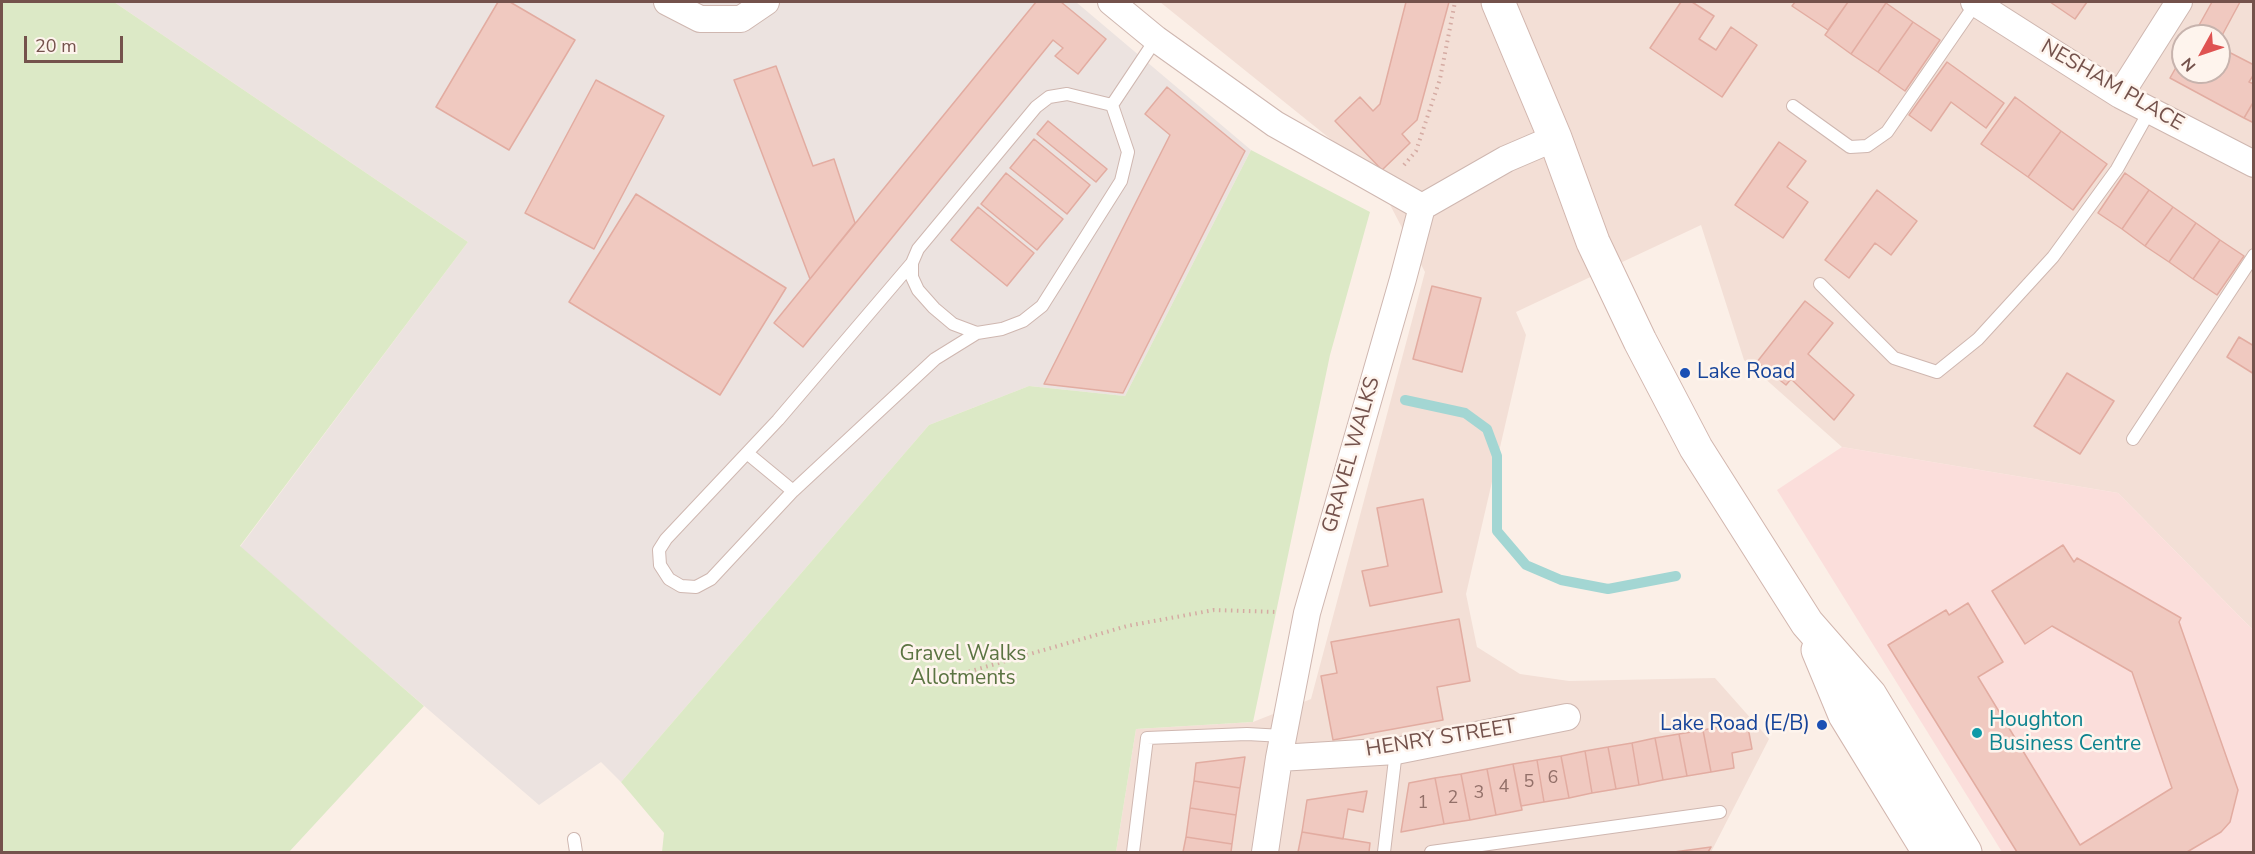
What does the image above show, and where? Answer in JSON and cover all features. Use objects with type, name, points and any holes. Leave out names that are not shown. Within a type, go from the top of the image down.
[{"type":"main road","points":[[1498,2],[1555,138],[1593,242],[1640,341],[1696,448],[1807,623],[1870,695],[1965,852]]},
{"type":"main road","points":[[1807,623],[1845,714],[1929,852]]},
{"type":"street","points":[[667,2],[700,20],[741,19],[766,2]]},
{"type":"street","points":[[1111,2],[1156,39],[1275,124],[1422,207],[1506,159],[1555,138]]},
{"type":"street","name":"NESHAM PLACE","points":[[1975,2],[2120,95],[2253,164]]},
{"type":"street","points":[[2120,95],[2179,2]]},
{"type":"street","name":"GRAVEL WALKS","points":[[1265,852],[1281,747],[1307,613],[1422,207]]},
{"type":"street","name":"HENRY STREET","points":[[1281,747],[1396,751],[1567,717]]},
{"type":"lane","points":[[1793,106],[1851,147],[1867,146],[1887,132],[1975,2]]},
{"type":"lane","points":[[1112,105],[1156,39]]},
{"type":"lane","points":[[1067,94],[1112,105],[1128,152],[1121,181],[1042,306],[1023,321],[1002,329],[977,333],[935,359],[793,491],[711,579],[696,586],[681,586],[669,579],[660,565],[659,550],[666,539],[778,420],[912,263],[918,249],[1036,107],[1049,97],[1067,94]]},
{"type":"lane","points":[[1820,284],[1894,358],[1936,372],[1978,339],[2053,257],[2117,169],[2150,110]]},
{"type":"lane","points":[[2133,439],[2253,255]]},
{"type":"lane","points":[[912,263],[912,277],[918,290],[934,308],[953,324],[977,333]]},
{"type":"lane","points":[[747,453],[793,491]]},
{"type":"lane","points":[[1133,852],[1147,738],[1247,734],[1281,747]]},
{"type":"lane","points":[[1384,852],[1396,751]]},
{"type":"lane","points":[[1431,852],[1720,812]]},
{"type":"lane","points":[[574,839],[576,852]]},
{"type":"path","points":[[1386,187],[1416,151],[1440,80],[1455,2]]},
{"type":"path","points":[[940,680],[1127,626],[1203,612],[1214,610],[1307,613]]},
{"type":"shaded area","points":[[114,2],[1076,2],[1251,150],[1125,396],[1029,386],[929,425],[621,782],[601,762],[539,805],[240,547],[468,242]]},
{"type":"shaded area","points":[[1160,2],[2253,2],[2253,630],[2118,493],[1842,447],[1744,360],[1701,225],[1516,312],[1526,335],[1466,594],[1477,647],[1520,674],[1569,681],[1715,678],[1769,739],[1711,852],[1116,852],[1136,729],[1253,722],[1311,699],[1425,272],[1374,174]]},
{"type":"shaded area","points":[[1842,447],[2118,493],[2253,630],[2253,852],[2002,852],[1777,490]]},
{"type":"green space","points":[[2,2],[114,2],[468,242],[240,546],[424,706],[289,852],[2,852]]},
{"type":"green space","name":"Gravel Walks Allotments","points":[[1251,150],[1370,212],[1330,355],[1253,722],[1136,729],[1116,852],[662,852],[664,833],[621,782],[929,425],[1029,386],[1125,396]]},
{"type":"building","points":[[498,2],[510,2],[575,40],[509,150],[436,107]]},
{"type":"building","points":[[1036,2],[1061,2],[1106,39],[1078,74],[1055,56],[1063,48],[1053,40],[803,347],[774,323]]},
{"type":"building","points":[[1406,2],[1449,2],[1417,120],[1402,134],[1410,143],[1382,170],[1335,121],[1360,97],[1373,111],[1380,104]]},
{"type":"building","points":[[1681,2],[1692,2],[1714,16],[1699,39],[1716,50],[1731,27],[1757,45],[1722,97],[1650,48]]},
{"type":"building","points":[[1795,2],[1848,2],[1828,30],[1792,6]]},
{"type":"building","points":[[1848,2],[1886,3],[1851,54],[1825,35]]},
{"type":"building","points":[[2050,2],[2087,2],[2075,19]]},
{"type":"building","points":[[2212,2],[2240,2],[2228,24],[2200,24]]},
{"type":"building","points":[[1886,3],[1913,22],[1878,72],[1851,54]]},
{"type":"building","points":[[1913,22],[1940,40],[1905,91],[1878,72]]},
{"type":"building","points":[[2231,53],[2254,65],[2254,74],[2249,82],[2254,84],[2254,101],[2244,118],[2181,84],[2231,84]]},
{"type":"building","points":[[1947,62],[2004,103],[1986,128],[1951,102],[1931,131],[1909,115]]},
{"type":"building","points":[[776,66],[813,166],[834,159],[855,223],[810,279],[734,80]]},
{"type":"building","points":[[596,80],[664,116],[594,249],[525,213]]},
{"type":"building","points":[[1167,87],[1245,151],[1123,393],[1044,384],[1170,135],[1145,114]]},
{"type":"building","points":[[2015,97],[2061,131],[2028,177],[1981,144]]},
{"type":"building","points":[[2254,101],[2254,123],[2244,118]]},
{"type":"building","points":[[1048,121],[1107,169],[1096,182],[1037,134]]},
{"type":"building","points":[[2061,131],[2107,164],[2073,210],[2028,177]]},
{"type":"building","points":[[1034,139],[1090,185],[1067,214],[1010,168]]},
{"type":"building","points":[[1779,142],[1806,161],[1787,187],[1808,202],[1783,238],[1735,205]]},
{"type":"building","points":[[1006,173],[1063,219],[1037,250],[981,204]]},
{"type":"building","points":[[2125,173],[2149,190],[2122,229],[2098,213]]},
{"type":"building","points":[[1877,190],[1917,221],[1891,255],[1875,243],[1849,278],[1825,260]]},
{"type":"building","points":[[2149,190],[2173,207],[2145,246],[2122,229]]},
{"type":"building","points":[[636,194],[786,288],[720,395],[569,302]]},
{"type":"building","points":[[978,207],[1034,253],[1007,286],[951,240]]},
{"type":"building","points":[[2173,207],[2196,223],[2169,262],[2145,246]]},
{"type":"building","points":[[2196,223],[2220,240],[2193,279],[2169,262]]},
{"type":"building","points":[[2220,240],[2244,256],[2217,295],[2193,279]]},
{"type":"building","points":[[1432,286],[1481,298],[1462,372],[1413,359]]},
{"type":"building","points":[[1805,301],[1833,323],[1808,354],[1854,395],[1834,420],[1791,379],[1786,385],[1757,362]]},
{"type":"building","points":[[2239,337],[2254,346],[2254,374],[2227,357]]},
{"type":"building","points":[[2067,373],[2114,401],[2080,454],[2034,426]]},
{"type":"building","points":[[1423,499],[1442,592],[1370,606],[1362,571],[1388,566],[1377,508]]},
{"type":"building","name":"Houghton Business Centre","points":[[2063,545],[2074,562],[2077,558],[2181,618],[2179,622],[2238,790],[2230,822],[2221,832],[2187,852],[2017,852],[1888,645],[1946,610],[1949,615],[1968,603],[2003,662],[1978,677],[2080,845],[2172,788],[2132,672],[2052,626],[2025,644],[1992,591]]},
{"type":"building","points":[[1459,619],[1470,681],[1437,687],[1443,720],[1333,740],[1321,676],[1337,673],[1331,642]]},
{"type":"building","points":[[1747,722],[1752,749],[1732,753],[1734,768],[1711,772],[1703,730]]},
{"type":"building","points":[[1703,730],[1711,772],[1687,776],[1679,734]]},
{"type":"building","points":[[1679,734],[1687,776],[1663,780],[1655,738]]},
{"type":"building","points":[[1655,738],[1663,780],[1639,785],[1632,743]]},
{"type":"building","points":[[1632,743],[1639,785],[1616,789],[1608,747]]},
{"type":"building","points":[[1608,747],[1616,789],[1592,793],[1585,751]]},
{"type":"building","points":[[1585,751],[1592,793],[1569,798],[1561,756]]},
{"type":"building","points":[[1561,756],[1569,798],[1544,802],[1537,760]]},
{"type":"building","points":[[1245,757],[1240,788],[1194,781],[1196,763]]},
{"type":"building","points":[[1537,760],[1544,802],[1521,806],[1513,764]]},
{"type":"building","points":[[1513,764],[1522,810],[1496,815],[1487,769]]},
{"type":"building","points":[[1487,769],[1496,815],[1470,820],[1461,774]]},
{"type":"building","points":[[1461,774],[1470,820],[1444,824],[1435,778]]},
{"type":"building","points":[[1435,778],[1444,824],[1401,832],[1409,783]]},
{"type":"building","points":[[1194,781],[1240,788],[1236,815],[1190,808]]},
{"type":"building","points":[[1367,791],[1363,812],[1348,809],[1343,839],[1302,832],[1307,800]]},
{"type":"building","points":[[1190,808],[1236,815],[1232,844],[1186,837]]},
{"type":"building","points":[[1302,832],[1370,843],[1369,852],[1298,852]]},
{"type":"building","points":[[1186,837],[1232,844],[1231,852],[1183,852]]},
{"type":"building","points":[[1711,847],[1708,852],[1674,852]]},
{"type":"waterway","points":[[1405,400],[1465,413],[1487,429],[1497,456],[1497,531],[1526,565],[1561,580],[1608,589],[1676,576]]},
{"type":"place","name":"Lake Road","points":[[1685,373]]},
{"type":"place","name":"Lake Road (E/B)","points":[[1822,725]]},
{"type":"place","name":"Houghton Business Centre","points":[[1977,733]]}]
